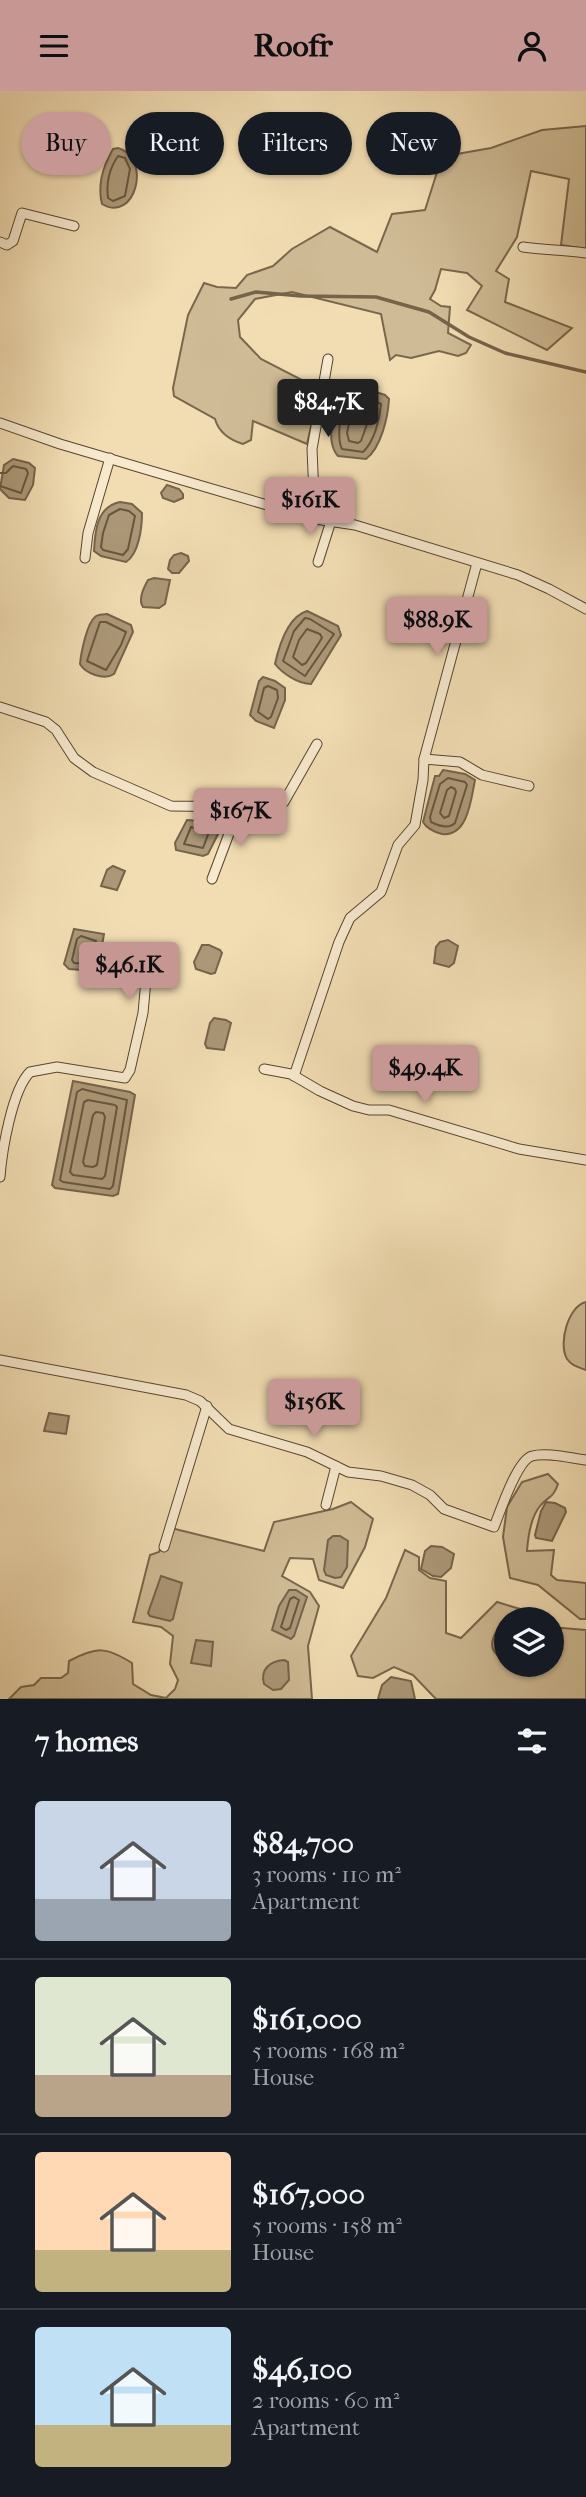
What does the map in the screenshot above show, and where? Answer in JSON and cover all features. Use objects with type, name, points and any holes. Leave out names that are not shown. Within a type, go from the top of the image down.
[{"type":"street","points":[[0,242],[7,245],[13,241],[22,213],[74,226]]},
{"type":"street","points":[[523,247],[568,249],[586,253]]},
{"type":"street","points":[[315,519],[312,449],[328,359]]},
{"type":"street","points":[[0,423],[315,519],[355,525],[477,563],[533,581],[586,609]]},
{"type":"street","points":[[85,558],[88,533],[110,458]]},
{"type":"street","points":[[318,562],[331,521]]},
{"type":"street","points":[[294,1076],[339,942],[350,918],[381,892],[398,845],[415,825],[424,759],[477,563]]},
{"type":"street","points":[[0,707],[46,722],[82,765],[155,801],[171,806],[263,807],[284,802],[317,744]]},
{"type":"street","points":[[424,759],[460,762],[482,775],[529,786]]},
{"type":"street","points":[[212,879],[239,807]]},
{"type":"street","points":[[0,1177],[8,1128],[21,1086],[30,1072],[57,1067],[125,1078],[130,1070],[143,1013],[146,980]]},
{"type":"street","points":[[264,1069],[294,1076],[353,1106],[369,1110],[389,1110],[519,1149],[586,1160]]},
{"type":"street","points":[[0,1360],[173,1392],[196,1399],[207,1406],[229,1429],[307,1452],[348,1472],[381,1476],[412,1485],[430,1495],[444,1509],[494,1527],[519,1466],[527,1457],[586,1460]]},
{"type":"street","points":[[164,1547],[207,1406]]},
{"type":"street","points":[[327,1505],[336,1467]]},
{"type":"shaded area","points":[[586,126],[586,249],[561,245],[569,179],[531,171],[517,237],[496,271],[509,279],[505,302],[572,328],[547,350],[467,310],[482,286],[467,273],[441,269],[430,299],[441,306],[450,307],[448,333],[471,345],[466,353],[458,356],[439,351],[411,358],[396,355],[390,360],[381,314],[292,292],[255,299],[238,320],[240,337],[261,359],[304,381],[318,396],[307,444],[253,421],[251,440],[243,444],[222,432],[215,419],[174,396],[173,388],[188,315],[204,283],[236,288],[247,275],[273,266],[292,249],[330,227],[377,252],[392,214],[425,210],[436,175],[461,175],[461,153],[491,148],[542,130]]},
{"type":"shaded area","points":[[586,1302],[586,1370],[567,1359],[564,1352],[564,1335],[574,1310]]},
{"type":"shaded area","points":[[548,1474],[558,1484],[534,1516],[527,1551],[554,1550],[551,1575],[557,1580],[586,1583],[586,1619],[580,1619],[538,1585],[510,1578],[503,1537],[507,1507],[522,1482]]},
{"type":"shaded area","points":[[351,1502],[373,1519],[365,1547],[343,1588],[319,1580],[313,1559],[290,1558],[282,1576],[310,1592],[319,1606],[308,1646],[312,1699],[9,1699],[21,1687],[34,1685],[41,1678],[61,1678],[68,1673],[69,1661],[100,1650],[132,1663],[133,1684],[151,1695],[166,1698],[175,1689],[178,1680],[170,1664],[173,1636],[161,1627],[133,1622],[150,1555],[159,1552],[167,1527],[264,1551],[274,1522],[333,1509]]},
{"type":"shaded area","points":[[405,1550],[419,1557],[419,1570],[430,1578],[446,1581],[446,1633],[461,1638],[497,1602],[513,1607],[494,1607],[494,1677],[564,1677],[564,1628],[586,1630],[586,1699],[436,1699],[413,1675],[394,1667],[373,1678],[358,1676],[351,1656],[386,1598]]},
{"type":"water","points":[[118,148],[125,152],[125,175],[137,175],[136,187],[131,197],[124,205],[114,208],[102,204],[101,197],[103,175],[111,175],[113,149]]},
{"type":"water","points":[[347,383],[385,395],[389,399],[380,440],[366,459],[338,456],[331,440],[337,402],[342,385]]},
{"type":"water","points":[[13,459],[29,463],[35,468],[33,485],[25,500],[9,498],[0,489],[4,465]]},
{"type":"water","points":[[167,485],[179,489],[183,498],[174,502],[163,498],[161,493]]},
{"type":"water","points":[[120,502],[132,504],[142,513],[137,547],[126,562],[101,556],[94,551],[102,514]]},
{"type":"water","points":[[181,553],[188,556],[189,561],[179,573],[172,573],[168,569],[170,560]]},
{"type":"water","points":[[148,580],[170,580],[165,604],[159,608],[143,607],[143,590]]},
{"type":"water","points":[[307,611],[338,626],[341,635],[311,684],[291,677],[275,664],[289,626],[300,614]]},
{"type":"water","points":[[107,614],[131,625],[133,632],[114,674],[105,677],[90,673],[80,664],[89,625],[98,615]]},
{"type":"water","points":[[263,677],[285,688],[285,700],[274,728],[256,721],[250,715],[259,681]]},
{"type":"water","points":[[443,770],[465,774],[475,780],[470,806],[463,823],[451,833],[442,834],[431,830],[423,822],[435,776],[439,776]]},
{"type":"water","points":[[187,820],[217,827],[218,834],[208,854],[203,856],[176,850],[175,843]]},
{"type":"water","points":[[113,866],[125,871],[117,890],[101,886],[107,870]]},
{"type":"water","points":[[74,929],[104,934],[98,969],[95,971],[69,969],[64,964]]},
{"type":"water","points":[[448,940],[458,946],[454,963],[449,967],[434,963],[436,947],[440,942]]},
{"type":"water","points":[[202,945],[209,945],[222,953],[215,973],[196,969],[194,962]]},
{"type":"water","points":[[214,1018],[231,1023],[224,1050],[207,1048],[205,1044],[210,1023]]},
{"type":"water","points":[[73,1081],[135,1095],[118,1194],[113,1196],[55,1188],[52,1185]]},
{"type":"water","points":[[49,1413],[69,1416],[66,1434],[44,1431]]},
{"type":"water","points":[[546,1502],[565,1508],[566,1512],[552,1541],[536,1538],[535,1535]]},
{"type":"water","points":[[333,1536],[340,1536],[348,1541],[347,1567],[341,1577],[335,1578],[326,1575],[324,1570],[328,1540]]},
{"type":"water","points":[[431,1546],[442,1547],[454,1554],[451,1568],[441,1577],[421,1569],[425,1551]]},
{"type":"water","points":[[161,1576],[182,1583],[173,1619],[170,1621],[150,1616],[148,1613]]},
{"type":"water","points":[[289,1590],[296,1590],[307,1597],[291,1639],[272,1630],[279,1606]]},
{"type":"water","points":[[196,1640],[213,1642],[211,1666],[191,1663]]},
{"type":"water","points":[[284,1660],[288,1662],[289,1680],[281,1689],[273,1690],[264,1684],[263,1674],[270,1664]]},
{"type":"water","points":[[391,1677],[411,1681],[415,1699],[378,1699],[382,1685]]},
{"type":"waterway","points":[[231,299],[256,292],[301,296],[376,297],[429,312],[469,337],[505,353],[586,372]]}]
